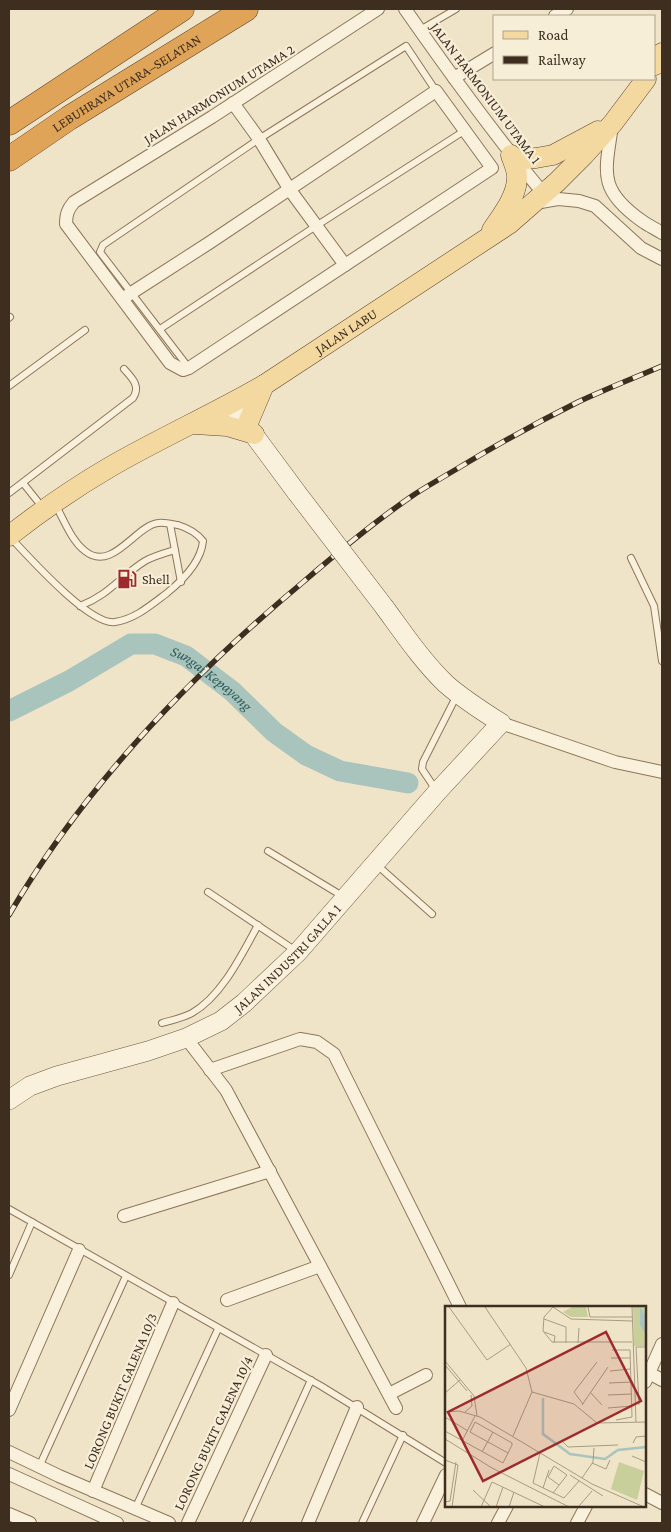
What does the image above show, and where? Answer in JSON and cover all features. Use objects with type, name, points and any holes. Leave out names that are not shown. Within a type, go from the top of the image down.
[{"type":"highway","points":[[9,123],[182,9]]},
{"type":"highway","name":"LEBUHRAYA UTARA–SELATAN","points":[[9,159],[68,118],[246,9]]},
{"type":"main road","name":"JALAN LABU","points":[[9,536],[49,506],[110,467],[232,404],[264,385],[509,224],[557,182],[613,123],[645,80]]},
{"type":"main road","points":[[486,240],[510,204],[515,190],[518,177],[513,157],[536,158],[553,155],[613,123]]},
{"type":"main road","points":[[250,430],[264,385]]},
{"type":"main road","points":[[232,404],[427,664],[458,694],[501,723]]},
{"type":"main road","points":[[193,424],[227,426],[250,430]]},
{"type":"main road","name":"JALAN INDUSTRI GALLA 1","points":[[9,1100],[30,1086],[57,1076],[148,1052],[186,1038],[221,1021],[244,1003],[298,952],[438,791],[501,723]]},
{"type":"street","name":"JALAN HARMONIUM UTAMA 2","points":[[127,296],[66,224],[66,216],[74,202],[233,103],[378,9]]},
{"type":"street","name":"JALAN HARMONIUM UTAMA 1","points":[[405,9],[513,157],[538,199]]},
{"type":"street","points":[[454,78],[493,55]]},
{"type":"street","points":[[436,92],[492,168],[190,368],[183,370],[170,363],[127,296],[436,92]]},
{"type":"street","points":[[233,103],[259,139],[290,190],[345,265]]},
{"type":"street","points":[[613,123],[606,164],[608,183],[614,195],[624,207],[662,233]]},
{"type":"street","points":[[538,199],[580,201],[595,206],[641,248],[662,259]]},
{"type":"street","points":[[501,723],[615,762],[662,772]]},
{"type":"street","points":[[186,1038],[226,1090],[396,1408]]},
{"type":"street","points":[[210,1070],[300,1040],[317,1042],[334,1054],[460,1306]]},
{"type":"street","points":[[124,1216],[270,1171]]},
{"type":"street","points":[[9,1410],[79,1250]]},
{"type":"street","points":[[227,1300],[320,1266]]},
{"type":"street","name":"LORONG BUKIT GALENA 10/3","points":[[93,1491],[174,1303]]},
{"type":"street","points":[[662,1344],[647,1378],[662,1380]]},
{"type":"street","name":"LORONG BUKIT GALENA 10/4","points":[[188,1523],[266,1355]]},
{"type":"street","points":[[389,1394],[426,1375]]},
{"type":"street","points":[[308,1523],[356,1407]]},
{"type":"street","points":[[9,1452],[93,1491],[169,1523]]},
{"type":"street","points":[[9,1474],[117,1523]]},
{"type":"street","points":[[423,1523],[445,1478]]},
{"type":"street","points":[[646,1495],[662,1503]]},
{"type":"street","points":[[498,1523],[506,1507]]},
{"type":"street","points":[[577,1523],[585,1507]]},
{"type":"lane","points":[[420,30],[456,9]]},
{"type":"lane","points":[[190,368],[160,329],[127,296],[100,252],[103,245],[259,139],[406,46],[436,92]]},
{"type":"lane","points":[[160,329],[464,130]]},
{"type":"lane","points":[[9,386],[85,330]]},
{"type":"lane","points":[[9,493],[134,398],[137,385],[124,369]]},
{"type":"lane","points":[[9,536],[80,606],[102,620],[113,622],[146,610],[181,582],[202,551],[203,541],[197,534],[185,527],[157,523],[148,527],[113,553],[104,556],[94,556],[80,546],[49,506],[23,483]]},
{"type":"lane","points":[[170,524],[181,582]]},
{"type":"lane","points":[[80,606],[94,601],[116,586],[146,561],[175,550]]},
{"type":"lane","points":[[631,558],[654,606],[662,661]]},
{"type":"lane","points":[[438,791],[430,783],[422,769],[423,762],[458,694]]},
{"type":"lane","points":[[268,851],[346,898]]},
{"type":"lane","points":[[375,864],[432,914]]},
{"type":"lane","points":[[208,892],[298,952]]},
{"type":"lane","points":[[162,1023],[191,1013],[213,996],[238,962],[258,925]]},
{"type":"lane","points":[[9,1209],[311,1380],[445,1462]]},
{"type":"lane","points":[[9,1275],[32,1222]]},
{"type":"lane","points":[[39,1467],[126,1276]]},
{"type":"lane","points":[[135,1509],[218,1328]]},
{"type":"lane","points":[[246,1523],[311,1380]]},
{"type":"lane","points":[[362,1523],[403,1435]]},
{"type":"waterway","name":"Sungai Kepayang","points":[[9,711],[69,681],[131,644],[155,644],[186,656],[232,691],[274,732],[306,755],[340,771],[408,783]]},
{"type":"railway","points":[[9,915],[38,868],[70,822],[141,737],[219,657],[329,560],[400,504],[489,450],[578,402],[662,366]]},
{"type":"place","name":"Shell","points":[[127,579]]}]
